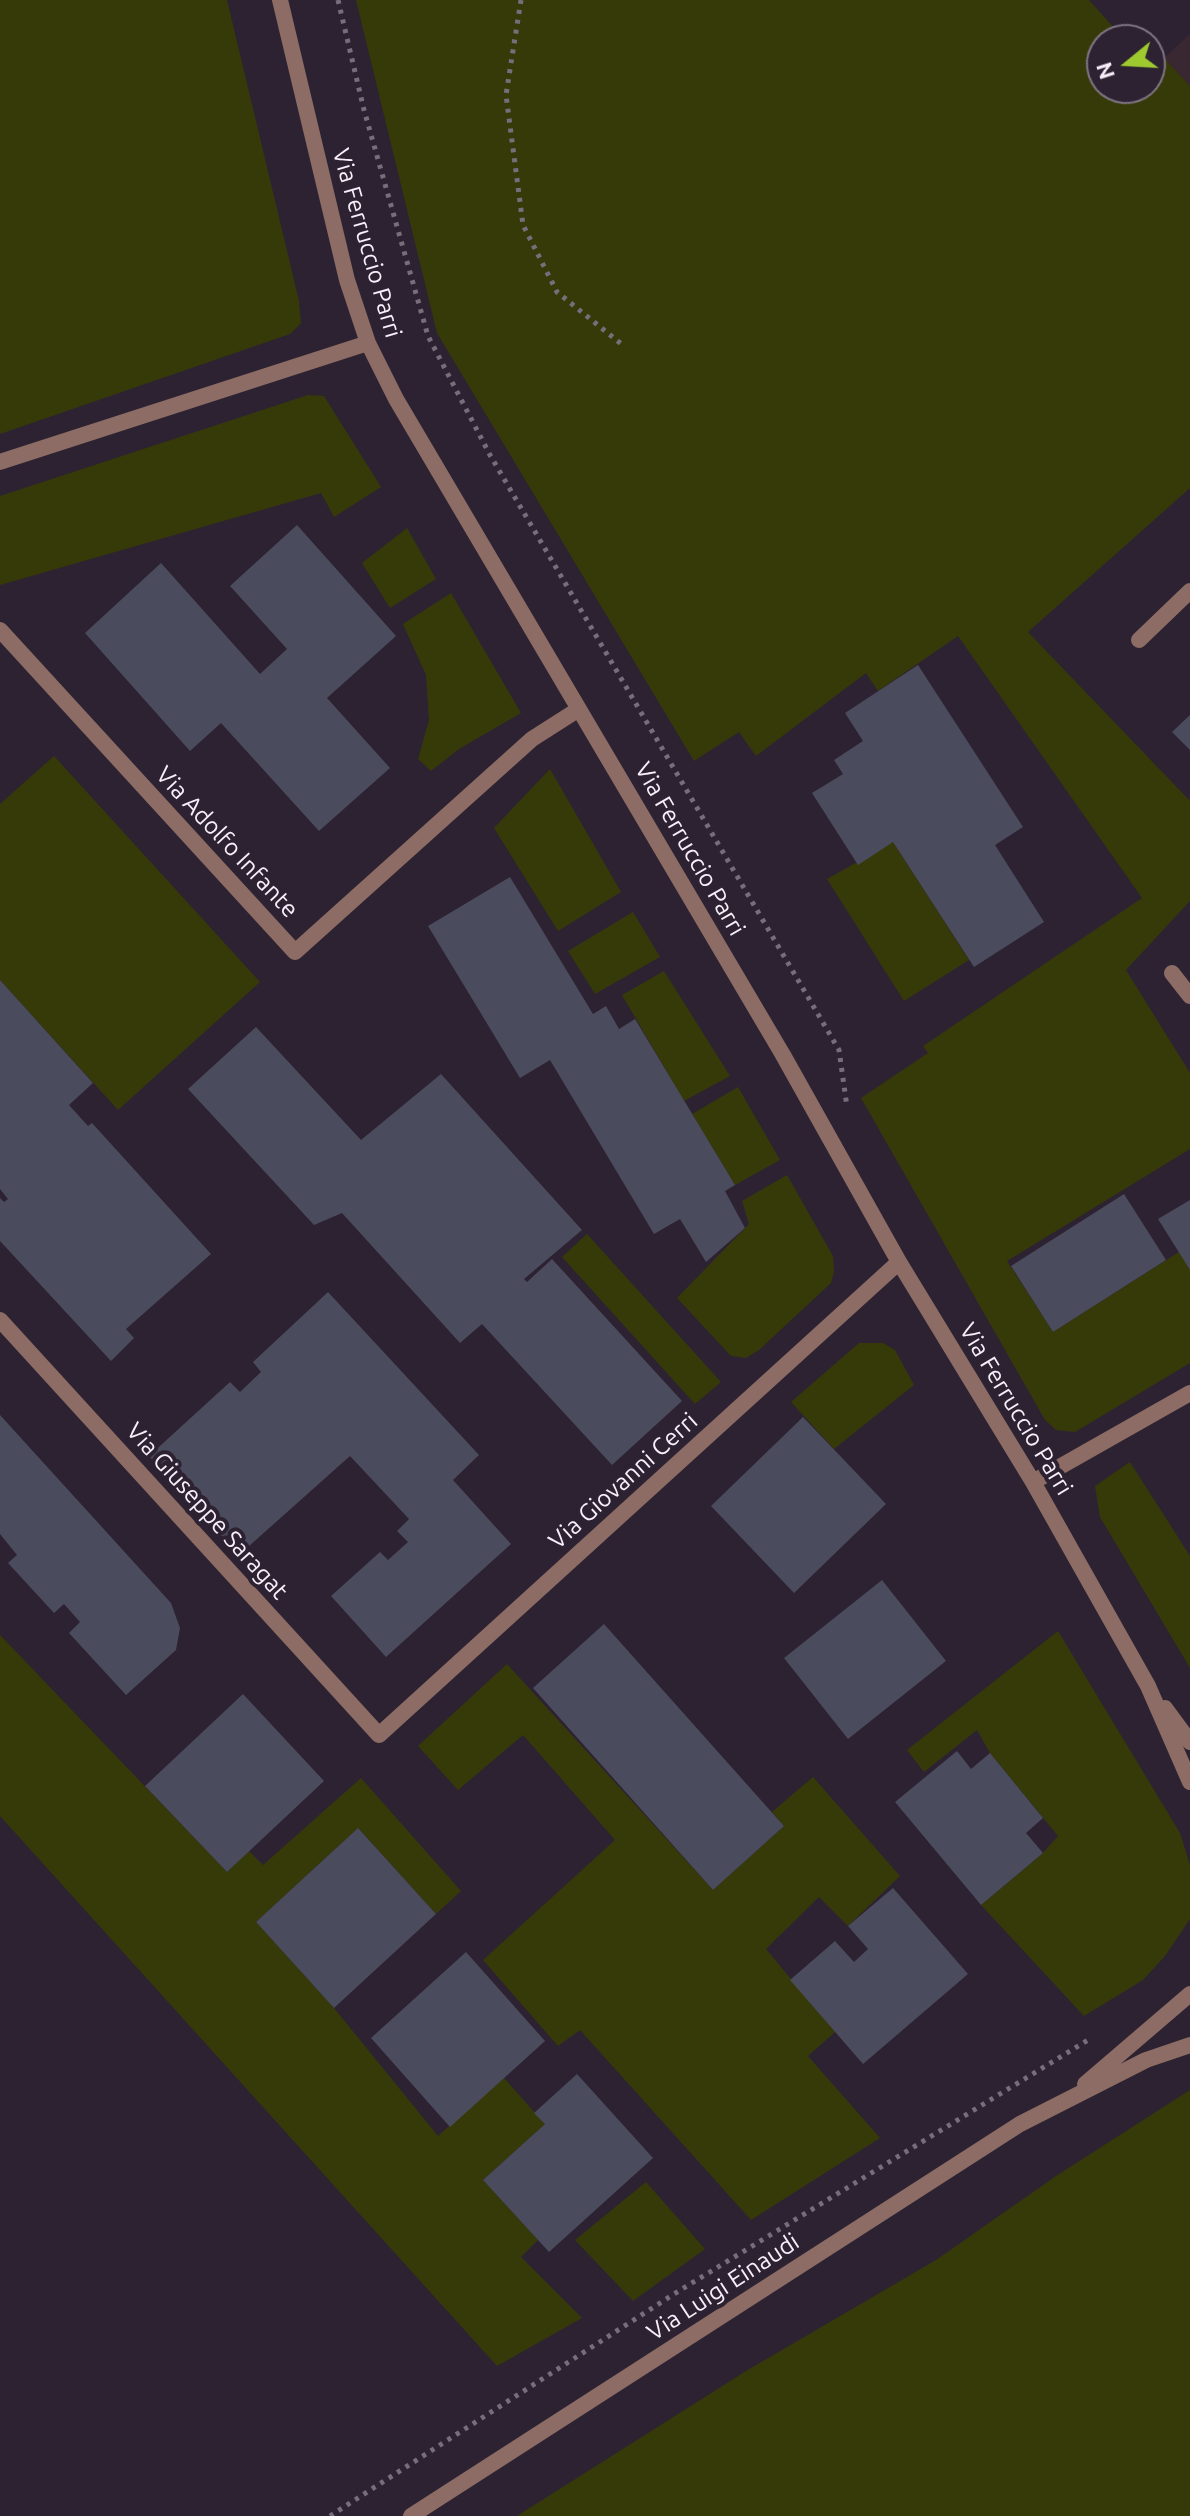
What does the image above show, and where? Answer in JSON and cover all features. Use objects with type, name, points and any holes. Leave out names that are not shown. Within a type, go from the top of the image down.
[{"type":"street","name":"Via Ferruccio Parri","points":[[280,0],[347,280],[368,343],[396,399],[899,1262],[1033,1482],[1148,1686],[1190,1782]]},
{"type":"street","points":[[0,462],[368,343]]},
{"type":"street","points":[[1139,640],[1190,591]]},
{"type":"street","name":"Via Adolfo Infante","points":[[0,630],[295,952],[532,739],[579,709]]},
{"type":"street","points":[[1172,973],[1190,996]]},
{"type":"street","name":"Via Giovanni Cerri","points":[[379,1735],[899,1262]]},
{"type":"street","name":"Via Giuseppe Saragat","points":[[0,1320],[379,1735]]},
{"type":"street","points":[[1033,1482],[1190,1393]]},
{"type":"street","name":"Via Ferruccio Parri","points":[[1148,1686],[1190,1742]]},
{"type":"street","name":"Via Luigi Einaudi","points":[[1064,2101],[1190,1994]]},
{"type":"street","name":"Via Luigi Einaudi","points":[[411,2516],[1007,2132],[1146,2060],[1190,2045]]},
{"type":"path","points":[[338,0],[364,110],[428,336],[490,455],[839,1050],[847,1112]]},
{"type":"path","points":[[521,0],[506,95],[523,225],[557,292],[625,347]]},
{"type":"path","points":[[330,2516],[674,2294],[1091,2038]]},
{"type":"shaded area","points":[[1190,34],[1190,86],[1166,60],[1166,56]]},
{"type":"green space","points":[[0,0],[227,0],[299,301],[301,323],[290,334],[0,434]]},
{"type":"green space","points":[[356,0],[1089,0],[1111,24],[1086,24],[1086,104],[1166,104],[1166,60],[1190,86],[1190,488],[1028,632],[1190,801],[1190,901],[1126,970],[1190,1073],[1190,1149],[1007,1261],[1053,1332],[1179,1252],[1190,1270],[1190,1363],[1075,1432],[1056,1430],[1045,1420],[861,1098],[928,1053],[923,1046],[1142,898],[958,636],[878,691],[866,673],[756,756],[739,732],[694,761],[437,333]]},
{"type":"green space","points":[[308,395],[324,396],[381,487],[334,517],[321,493],[0,585],[0,496]]},
{"type":"green space","points":[[407,528],[436,579],[390,608],[362,563]]},
{"type":"green space","points":[[451,593],[521,713],[459,749],[431,771],[418,759],[429,720],[426,675],[403,624]]},
{"type":"green space","points":[[54,756],[260,982],[118,1110],[0,980],[0,804]]},
{"type":"green space","points":[[550,769],[621,892],[558,931],[494,828]]},
{"type":"green space","points":[[893,842],[969,960],[904,1001],[827,879]]},
{"type":"green space","points":[[633,912],[660,957],[595,994],[568,951]]},
{"type":"green space","points":[[664,971],[730,1076],[684,1101],[622,995]]},
{"type":"green space","points":[[738,1087],[780,1160],[735,1185],[692,1114]]},
{"type":"green space","points":[[787,1175],[833,1256],[831,1283],[759,1350],[746,1358],[731,1356],[677,1298],[749,1224],[742,1201]]},
{"type":"green space","points":[[587,1234],[721,1382],[695,1404],[562,1257]]},
{"type":"green space","points":[[859,1343],[883,1343],[895,1350],[914,1385],[834,1449],[791,1402]]},
{"type":"green space","points":[[1130,1462],[1190,1556],[1190,1668],[1100,1517],[1095,1486]]},
{"type":"green space","points":[[1058,1631],[1180,1833],[1190,1865],[1190,1919],[1165,1956],[1143,1980],[1084,2016],[981,1905],[1043,1853],[1058,1836],[990,1753],[977,1730],[924,1772],[907,1750]]},
{"type":"green space","points":[[0,1635],[227,1872],[249,1851],[263,1865],[361,1778],[461,1891],[436,1914],[358,1828],[256,1922],[334,2008],[438,2136],[504,2078],[545,2124],[483,2180],[538,2240],[521,2257],[582,2318],[497,2366],[0,1816]]},
{"type":"green space","points":[[507,1664],[713,1890],[784,1826],[772,1812],[813,1777],[900,1876],[848,1926],[819,1897],[766,1949],[835,2032],[808,2056],[880,2138],[751,2220],[580,2030],[558,2046],[483,1960],[615,1840],[523,1735],[458,1790],[418,1746]]},
{"type":"green space","points":[[1190,2090],[1190,2516],[517,2516],[746,2371],[936,2260],[1056,2176]]},
{"type":"green space","points":[[646,2182],[705,2249],[633,2301],[575,2240]]},
{"type":"building","points":[[297,525],[396,636],[327,698],[390,768],[319,831],[221,723],[190,751],[85,633],[161,563],[260,674],[287,649],[230,586]]},
{"type":"building","points":[[918,665],[1023,827],[995,845],[1044,922],[974,967],[893,842],[858,865],[812,793],[843,774],[834,760],[863,741],[845,713]]},
{"type":"building","points":[[1190,715],[1190,750],[1172,732]]},
{"type":"building","points":[[510,877],[593,1014],[606,1006],[619,1029],[635,1019],[735,1185],[725,1191],[745,1228],[706,1262],[680,1219],[654,1234],[550,1060],[520,1078],[428,926]]},
{"type":"building","points":[[0,980],[93,1083],[69,1105],[88,1126],[92,1123],[211,1254],[126,1329],[134,1338],[111,1361],[0,1241],[0,1198],[4,1202],[8,1199],[0,1189]]},
{"type":"building","points":[[256,1027],[361,1140],[441,1074],[582,1230],[524,1279],[527,1282],[552,1259],[682,1401],[612,1465],[482,1324],[460,1343],[342,1213],[314,1225],[188,1089]]},
{"type":"building","points":[[1124,1194],[1166,1260],[1053,1332],[1011,1266]]},
{"type":"building","points":[[1190,1200],[1190,1270],[1158,1219]]},
{"type":"building","points":[[328,1292],[479,1455],[453,1480],[511,1544],[386,1657],[331,1596],[380,1552],[388,1560],[408,1542],[397,1531],[409,1519],[350,1456],[239,1555],[149,1456],[230,1382],[240,1392],[261,1372],[253,1362]]},
{"type":"building","points":[[0,1415],[171,1603],[180,1628],[176,1650],[126,1695],[69,1633],[80,1622],[64,1604],[54,1613],[8,1563],[17,1555],[0,1534]]},
{"type":"building","points":[[803,1417],[886,1504],[794,1593],[711,1506]]},
{"type":"building","points":[[882,1580],[946,1661],[848,1739],[784,1658]]},
{"type":"building","points":[[604,1624],[784,1826],[713,1890],[533,1688]]},
{"type":"building","points":[[243,1694],[324,1781],[227,1872],[145,1786]]},
{"type":"building","points":[[957,1751],[971,1769],[990,1753],[1043,1818],[1026,1833],[1043,1853],[981,1905],[895,1802]]},
{"type":"building","points":[[358,1828],[436,1914],[334,2008],[256,1922]]},
{"type":"building","points":[[893,1888],[968,1974],[863,2064],[790,1980],[835,1941],[854,1962],[868,1949],[848,1926]]},
{"type":"building","points":[[466,1952],[545,2041],[450,2127],[371,2038]]},
{"type":"building","points":[[577,2074],[653,2158],[549,2252],[483,2180],[545,2124],[534,2113]]}]
